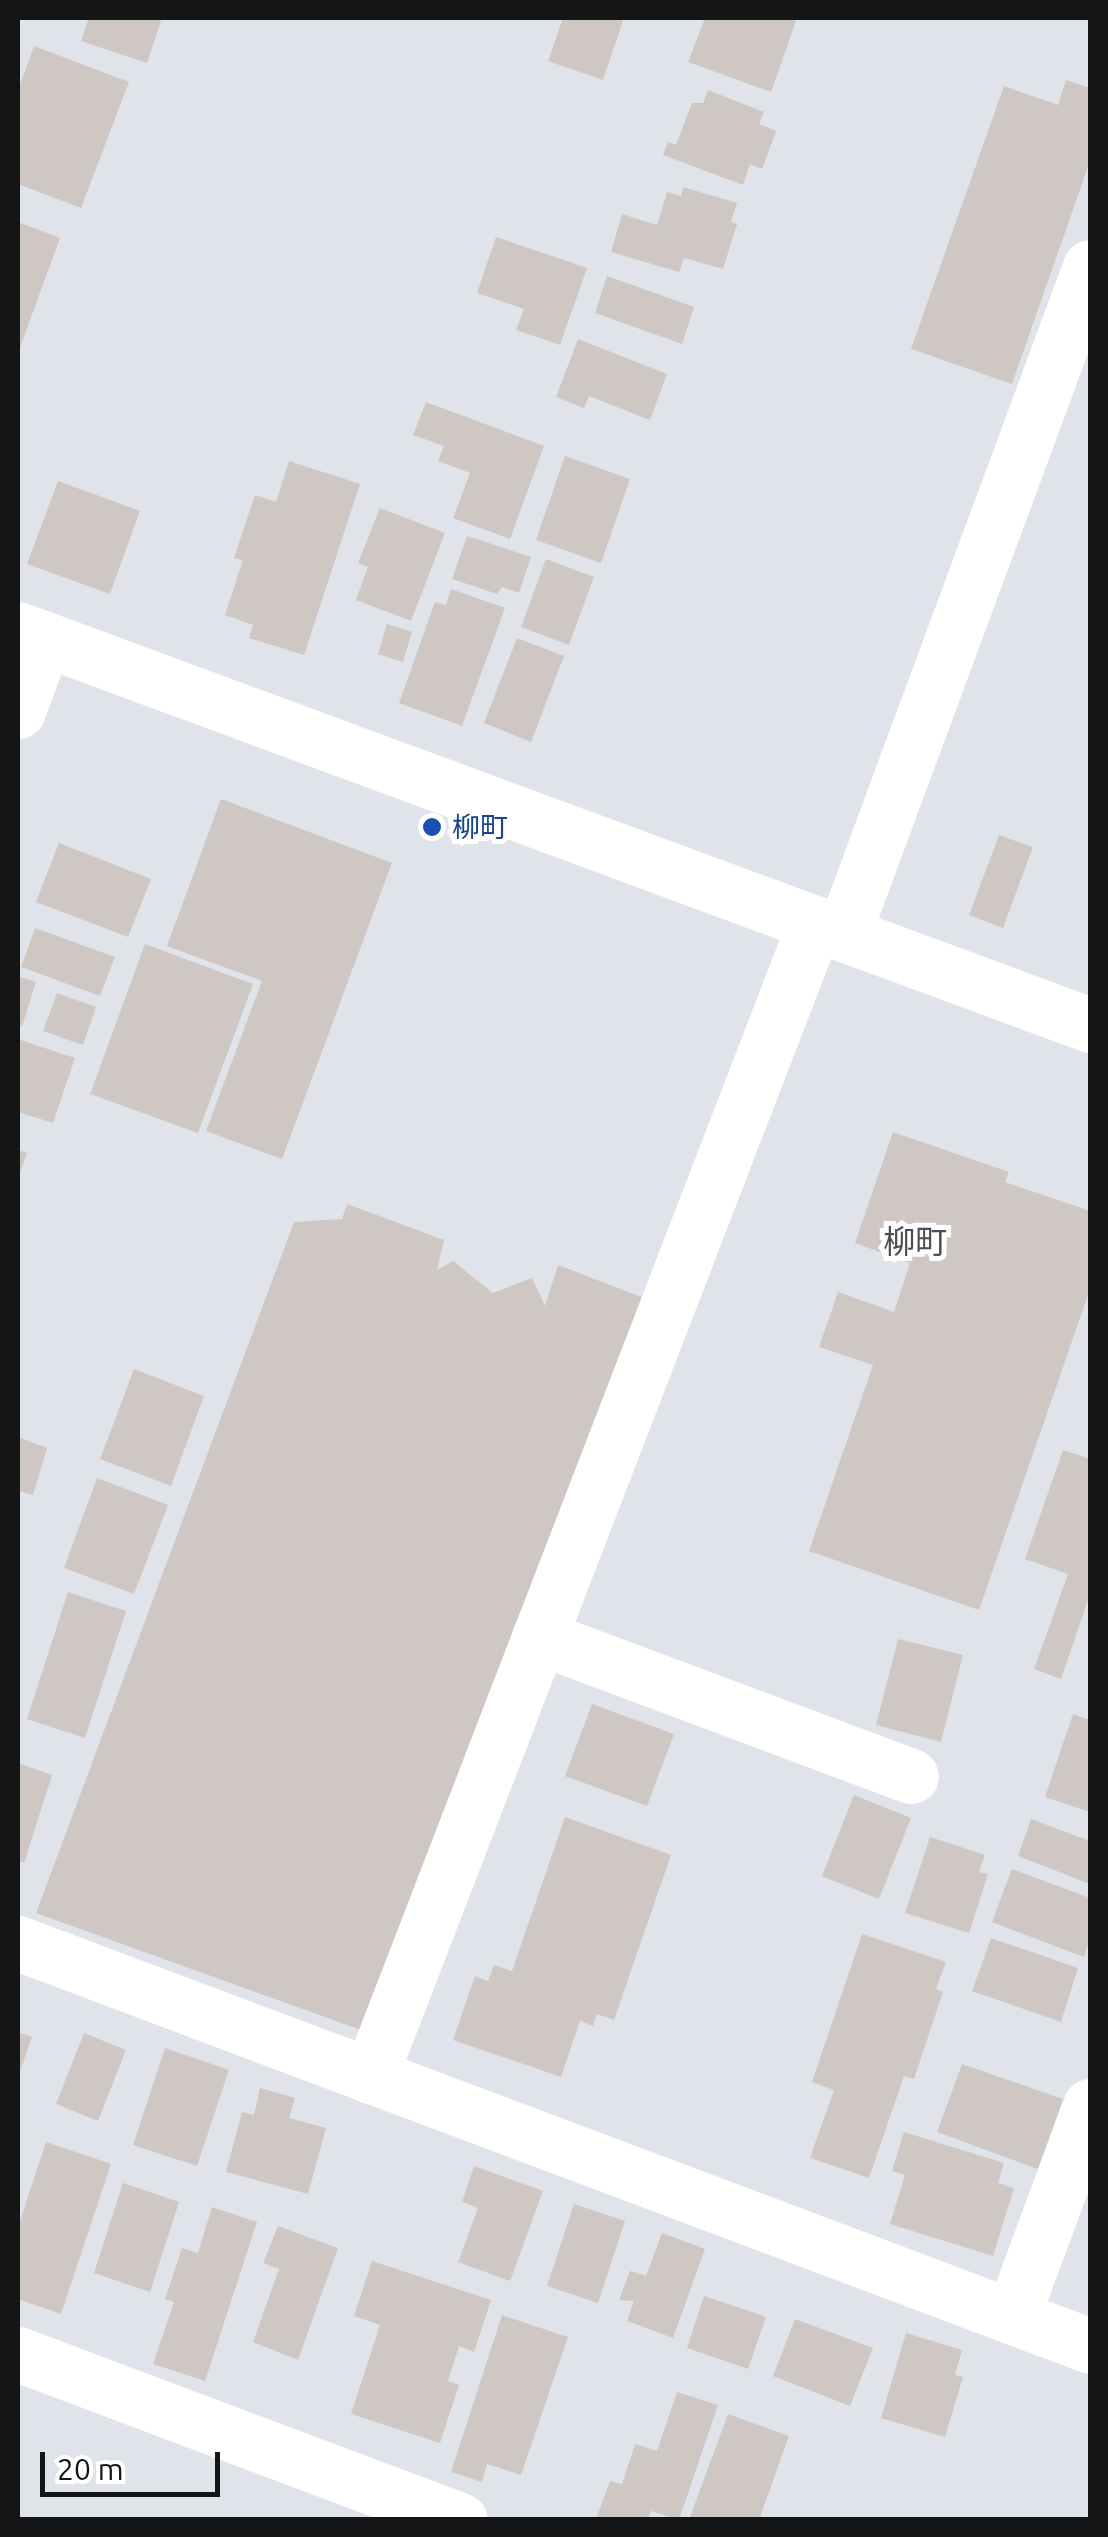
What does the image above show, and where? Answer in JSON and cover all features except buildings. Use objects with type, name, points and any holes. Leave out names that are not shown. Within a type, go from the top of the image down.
[{"type":"street","points":[[370,2076],[539,1637],[829,929],[1090,267]]},
{"type":"street","points":[[18,710],[31,634],[1090,1025]]},
{"type":"street","points":[[539,1637],[911,1776]]},
{"type":"street","points":[[18,1943],[1090,2346]]},
{"type":"street","points":[[1012,2317],[1090,2106]]},
{"type":"street","points":[[18,2354],[460,2520]]},
{"type":"place","name":"柳町","points":[[432,827]]},
{"type":"district","name":"柳町","points":[[915,1241]]}]
